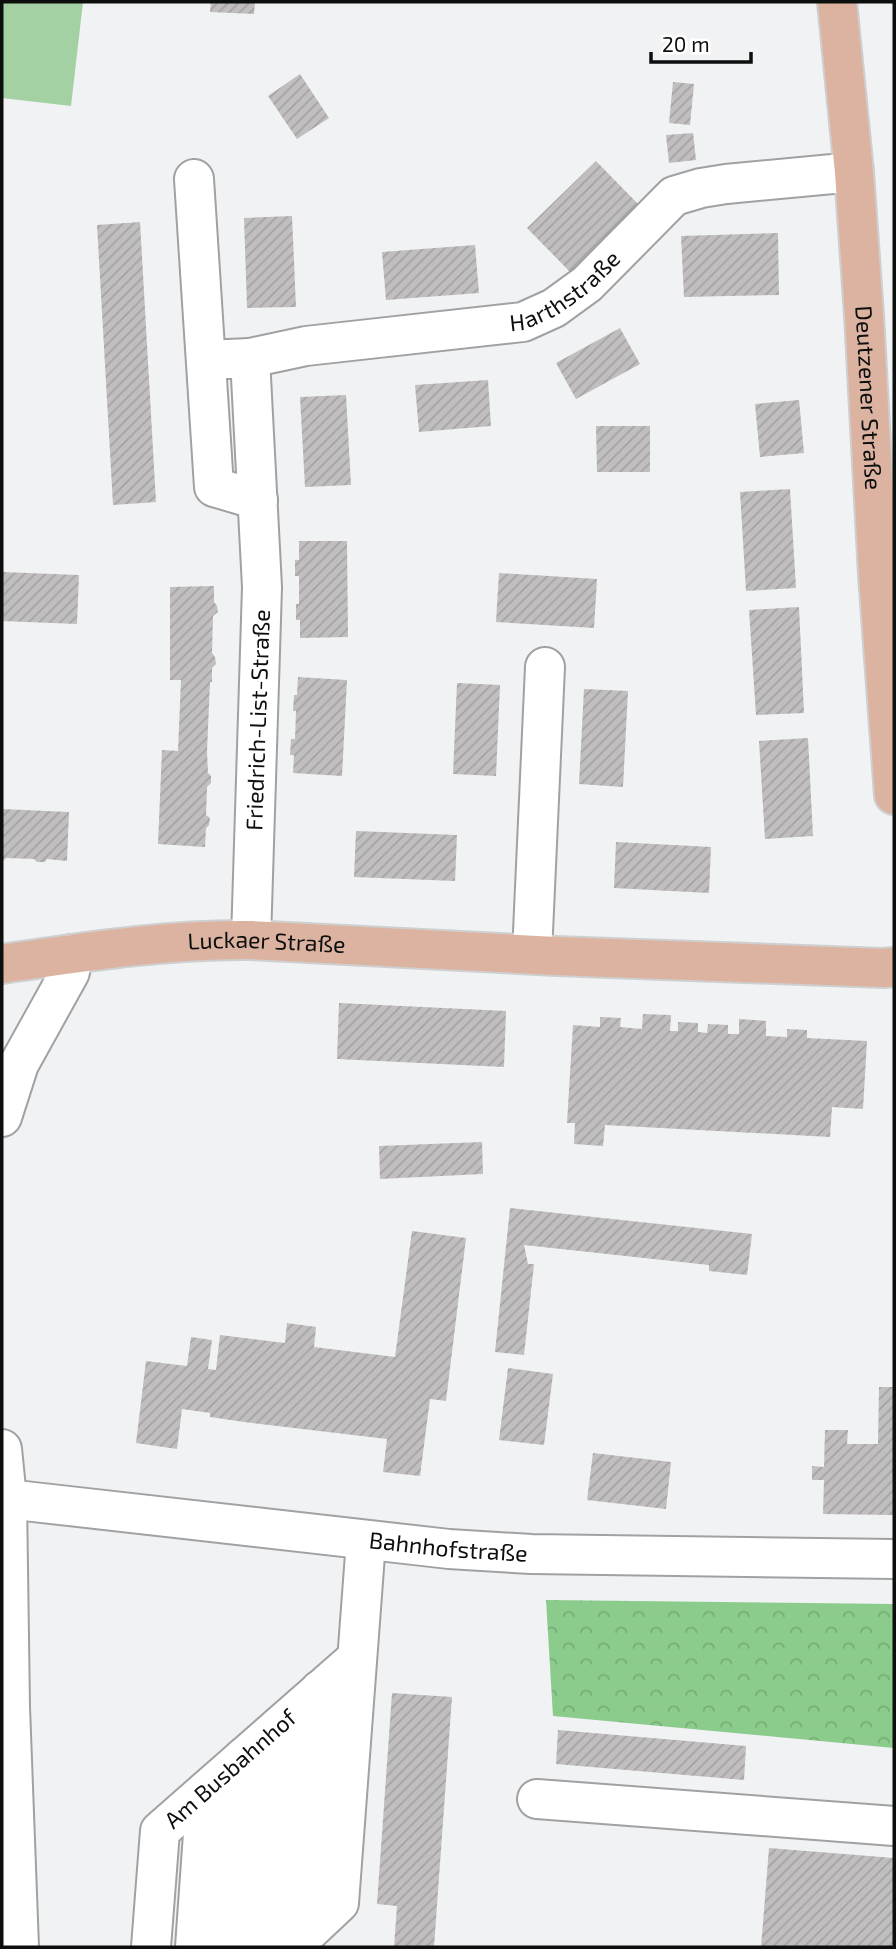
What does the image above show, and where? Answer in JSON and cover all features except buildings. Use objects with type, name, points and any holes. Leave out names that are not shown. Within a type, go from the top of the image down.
[{"type":"main road","name":"Deutzener Straße","points":[[836,2],[854,172],[894,795]]},
{"type":"main road","name":"Luckaer Straße","points":[[2,964],[201,939],[894,967]]},
{"type":"street","name":"Harthstraße","points":[[250,358],[306,346],[523,322],[554,308],[587,284],[674,196],[726,184],[854,172]]},
{"type":"street","points":[[194,179],[214,487],[258,500]]},
{"type":"street","points":[[206,360],[250,358]]},
{"type":"street","name":"Friedrich-List-Straße","points":[[250,358],[262,587],[251,940]]},
{"type":"street","points":[[532,954],[545,667]]},
{"type":"street","points":[[2,1117],[19,1064],[70,971],[72,954]]},
{"type":"street","points":[[2,1449],[7,1499],[10,1707],[19,1947]]},
{"type":"street","name":"Bahnhofstraße","points":[[7,1499],[366,1541],[531,1554],[894,1559]]},
{"type":"street","points":[[286,1944],[339,1903],[366,1541]]},
{"type":"street","name":"Am Busbahnhof","points":[[151,1947],[160,1830],[357,1658]]},
{"type":"street","points":[[286,1944],[320,1690]]},
{"type":"street","points":[[281,1725],[286,1944]]},
{"type":"street","points":[[230,1947],[243,1758]]},
{"type":"street","points":[[195,1947],[206,1791]]},
{"type":"street","points":[[537,1799],[894,1826]]},
{"type":"green space","points":[[2,2],[83,2],[71,106],[2,98]]},
{"type":"green space","points":[[546,1600],[894,1604],[894,1748],[553,1716]]}]
